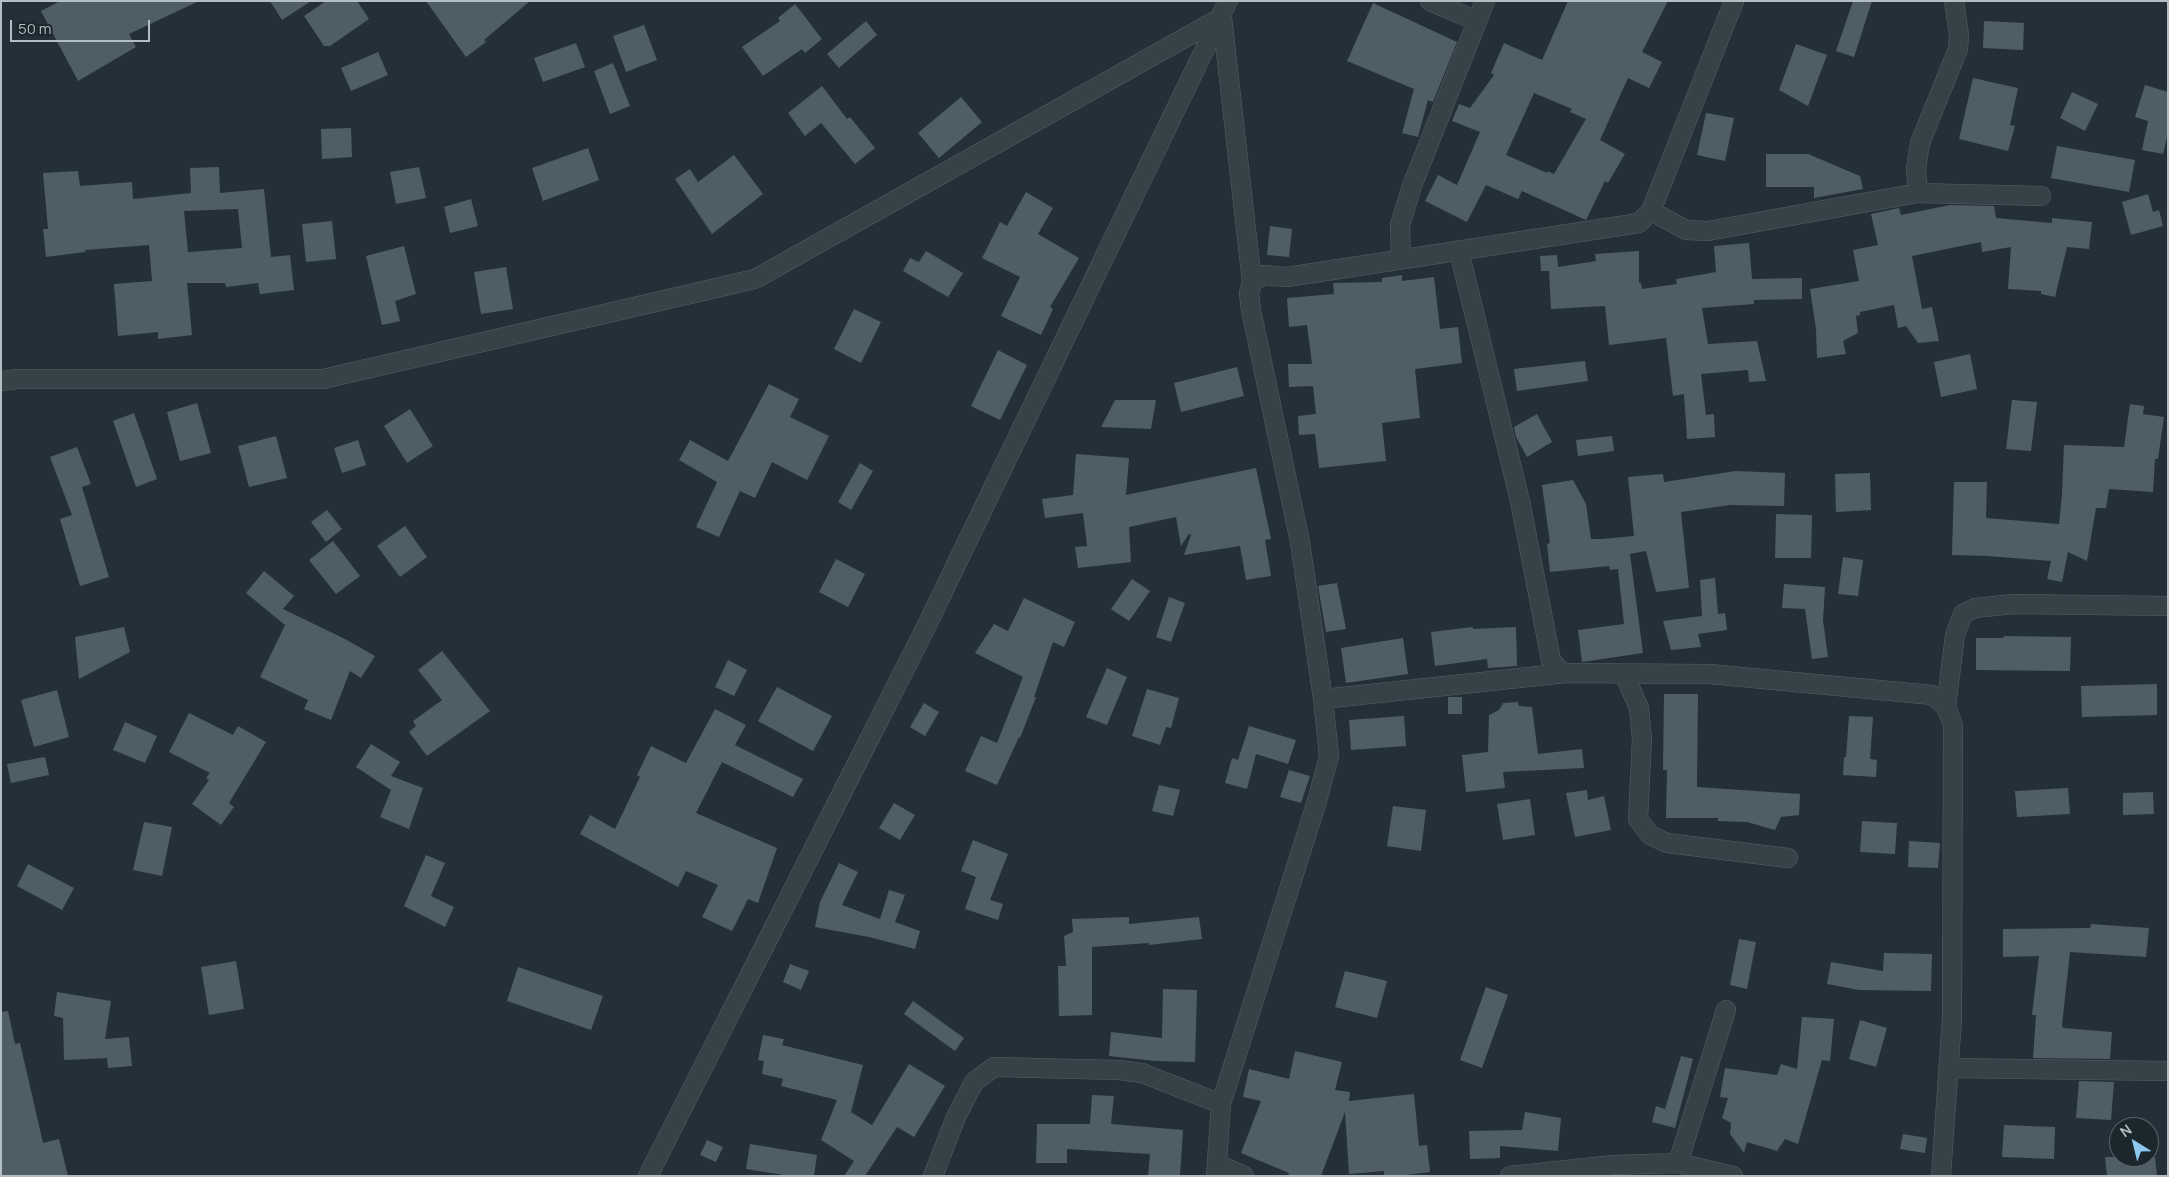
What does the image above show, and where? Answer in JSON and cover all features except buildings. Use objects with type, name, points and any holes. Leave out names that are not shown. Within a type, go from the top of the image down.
[{"type":"street","points":[[1430,1],[1477,21]]},
{"type":"street","points":[[1401,259],[1400,225],[1412,186],[1485,1]]},
{"type":"street","points":[[1252,282],[1264,275],[1286,277],[1639,223],[1651,211],[1734,1]]},
{"type":"street","points":[[1918,193],[1916,168],[1920,143],[1958,49],[1959,35],[1954,1]]},
{"type":"street","points":[[1225,9],[1252,282],[1249,293],[1251,310],[1300,542],[1323,699],[1329,756],[1317,801],[1221,1104],[1217,1170],[1244,1176]]},
{"type":"street","points":[[1,381],[17,379],[323,379],[755,279],[1225,9]]},
{"type":"street","points":[[648,1176],[926,627],[1225,9]]},
{"type":"street","points":[[1651,211],[1686,230],[1708,231],[1918,193],[2041,196]]},
{"type":"street","points":[[1459,251],[1520,501],[1551,660],[1558,669],[1566,673]]},
{"type":"street","points":[[1942,1176],[1952,1008],[1953,725],[1946,706],[1955,636],[1963,614],[1975,608],[2014,604],[2168,606]]},
{"type":"street","points":[[1323,699],[1566,673],[1710,674],[1932,695],[1946,706]]},
{"type":"street","points":[[1624,674],[1639,708],[1642,739],[1638,819],[1650,835],[1667,843],[1788,858]]},
{"type":"street","points":[[1678,1163],[1726,1010]]},
{"type":"street","points":[[933,1176],[956,1117],[974,1082],[994,1068],[1142,1073],[1221,1104]]},
{"type":"street","points":[[1949,1068],[2168,1071]]},
{"type":"street","points":[[1510,1176],[1613,1170],[1678,1163],[1734,1176]]}]
